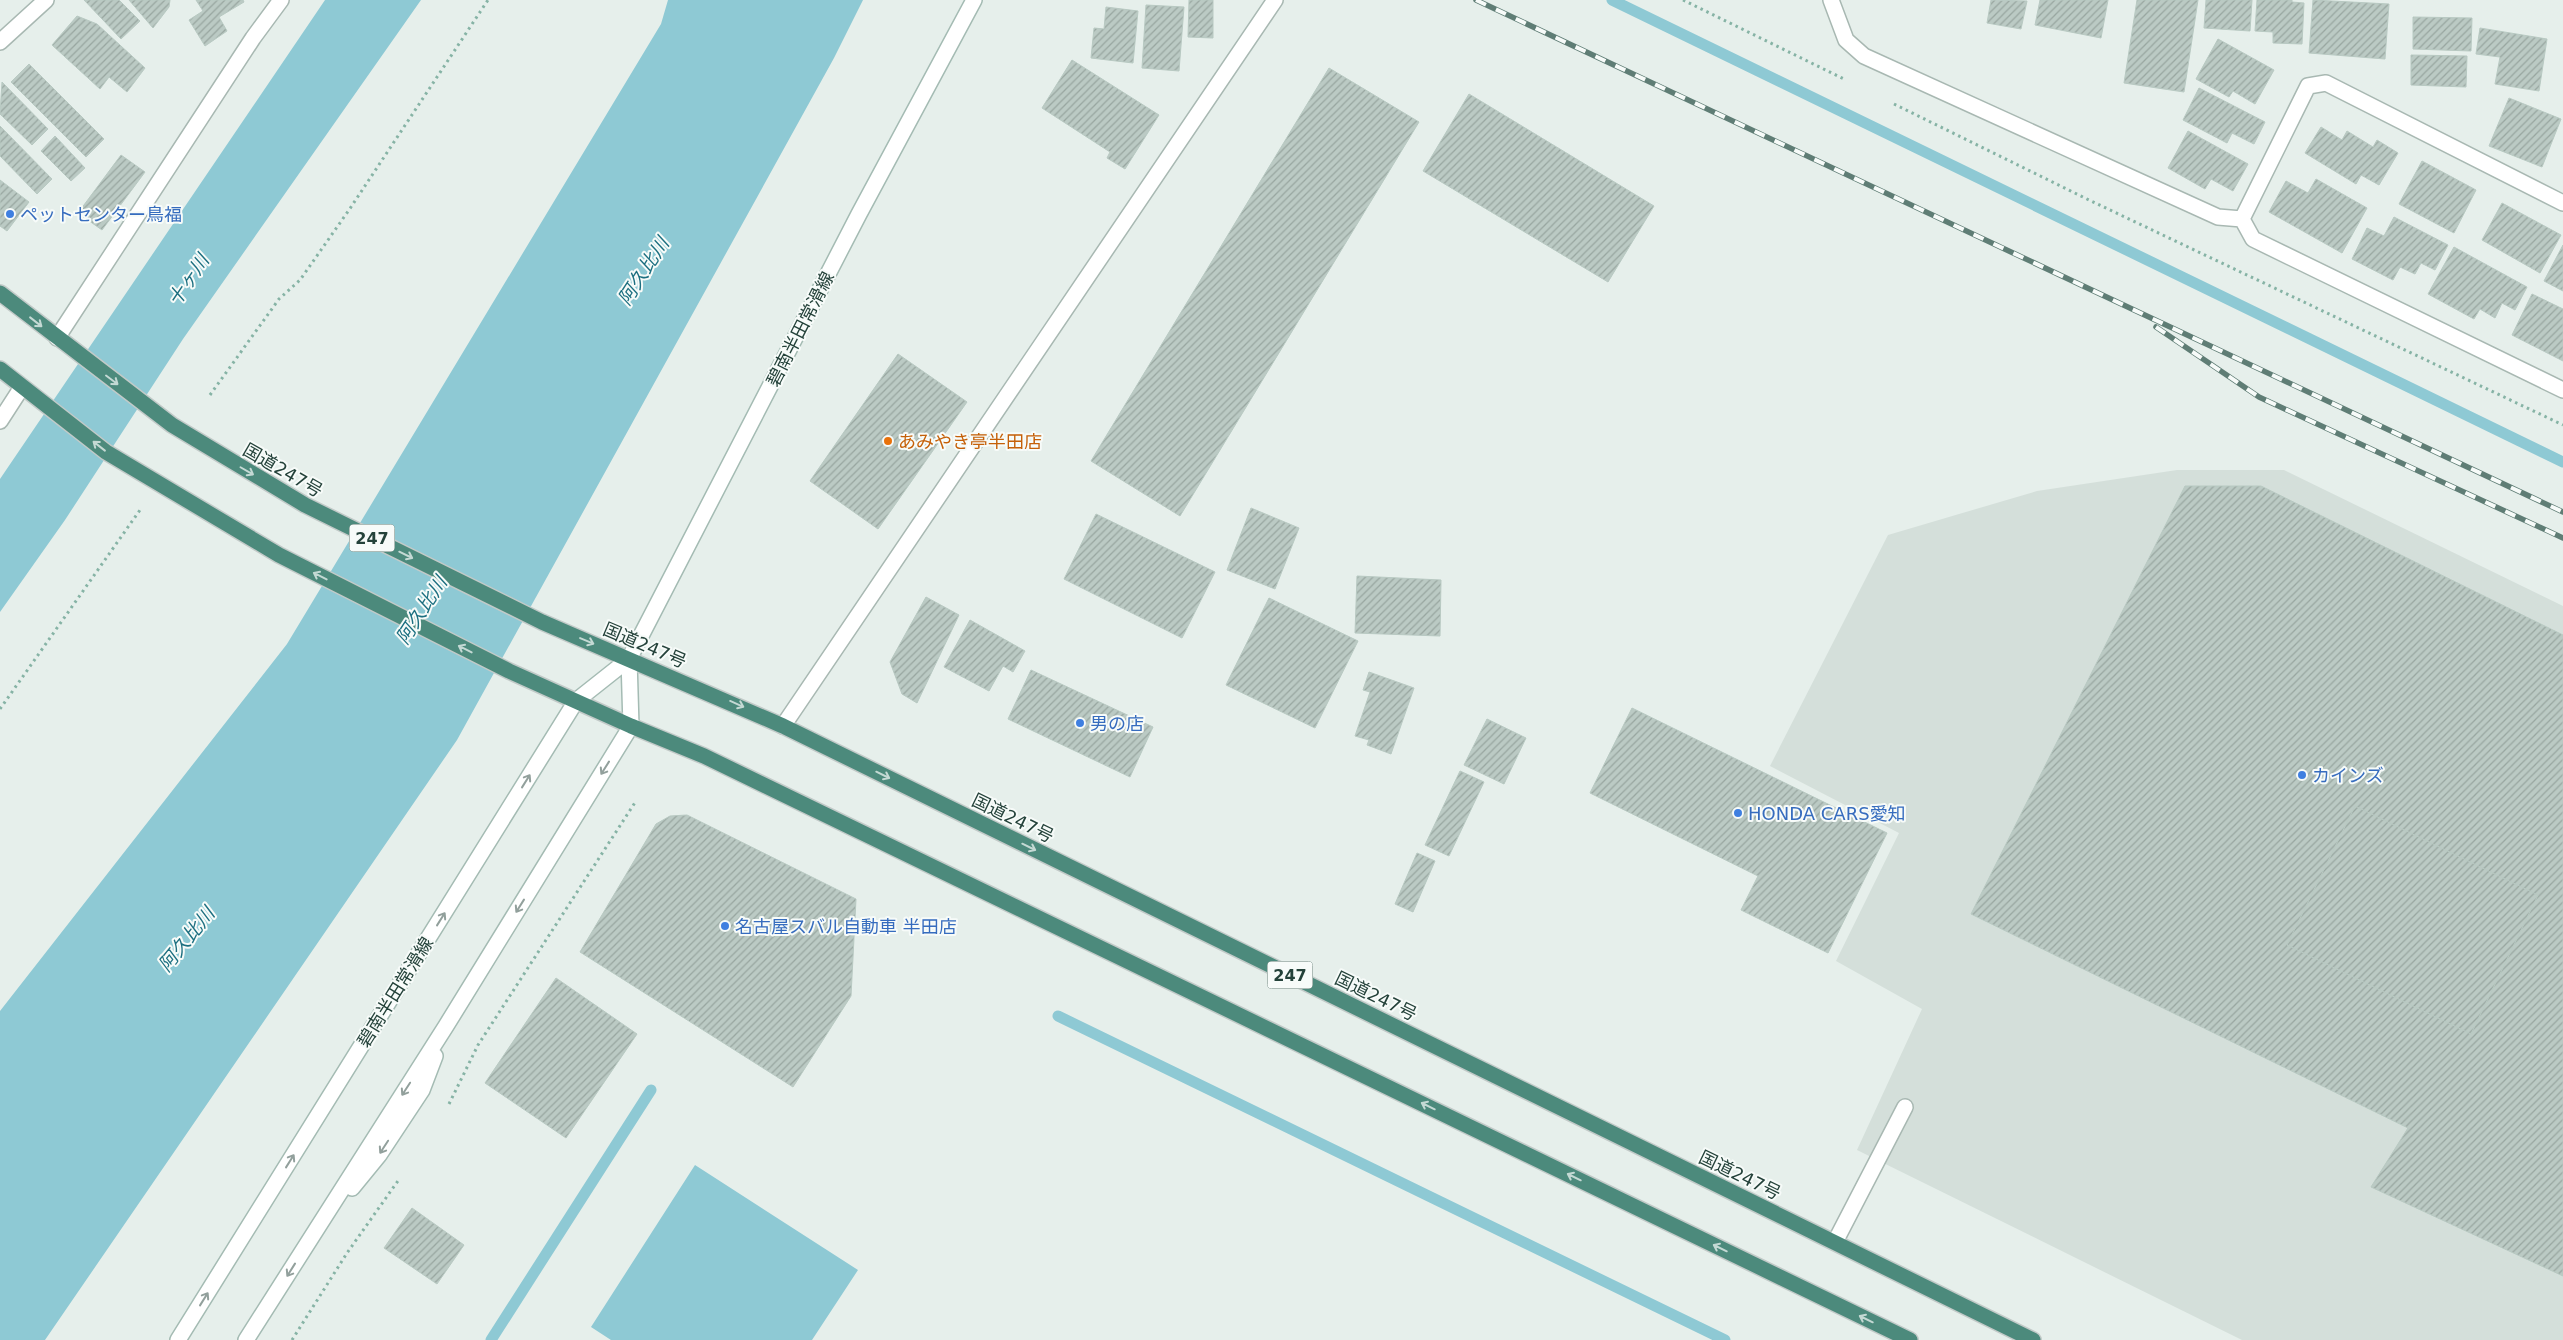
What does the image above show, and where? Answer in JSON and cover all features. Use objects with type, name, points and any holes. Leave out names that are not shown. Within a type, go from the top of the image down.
[{"type":"highway","name":"国道247号","points":[[0,293],[172,425],[305,505],[542,622],[783,726],[2033,1340]]},
{"type":"highway","points":[[0,369],[106,452],[140,474],[279,555],[509,671],[631,726],[704,756],[1910,1340]]},
{"type":"street","points":[[0,42],[46,0]]},
{"type":"street","points":[[57,338],[253,38],[281,0]]},
{"type":"street","name":"碧南半田常滑線","points":[[178,1340],[576,702],[629,659],[859,214],[974,0]]},
{"type":"street","points":[[783,726],[1275,0]]},
{"type":"street","points":[[1831,0],[1846,40],[1864,56],[2218,217],[2242,219]]},
{"type":"street","points":[[2242,219],[2308,86],[2326,83],[2563,203]]},
{"type":"street","points":[[2242,219],[2253,239],[2563,390]]},
{"type":"street","points":[[0,421],[22,387]]},
{"type":"street","name":"碧南半田常滑線","points":[[629,659],[631,726]]},
{"type":"street","points":[[246,1340],[308,1242],[379,1155],[422,1090],[446,1026],[631,726]]},
{"type":"street","points":[[1834,1242],[1905,1107]]},
{"type":"path","points":[[210,395],[279,299],[300,280],[350,210],[488,0]]},
{"type":"path","points":[[1683,0],[1851,82]]},
{"type":"path","points":[[1886,100],[2089,200],[2563,425]]},
{"type":"path","points":[[0,709],[140,510]]},
{"type":"path","points":[[446,1108],[478,1045],[636,801]]},
{"type":"path","points":[[292,1340],[347,1253],[404,1172]]},
{"type":"shaded area","points":[[2177,470],[2284,470],[2563,606],[2563,1340],[2242,1340],[1857,1150],[1922,1009],[1836,961],[1899,833],[1770,766],[1888,535],[2037,491]]},
{"type":"water","name":"十ヶ川","points":[[325,0],[421,0],[183,339],[65,520],[0,612],[0,479]]},
{"type":"water","name":"阿久比川","points":[[668,0],[863,0],[834,58],[457,740],[45,1340],[0,1340],[0,1011],[287,644],[661,24]]},
{"type":"water","points":[[695,1165],[858,1270],[812,1340],[611,1340],[591,1327]]},
{"type":"building","points":[[84,0],[119,0],[140,21],[121,39]]},
{"type":"building","points":[[129,0],[170,0],[169,7],[153,28]]},
{"type":"building","points":[[196,0],[243,0],[244,2],[219,17],[227,31],[205,46],[189,20],[203,11]]},
{"type":"building","points":[[1189,0],[1213,0],[1213,38],[1188,37]]},
{"type":"building","points":[[1991,0],[2027,1],[2021,29],[1987,23]]},
{"type":"building","points":[[2040,0],[2108,0],[2101,38],[2035,25]]},
{"type":"building","points":[[2137,0],[2198,0],[2184,92],[2124,83]]},
{"type":"building","points":[[2206,0],[2252,0],[2250,31],[2204,28]]},
{"type":"building","points":[[2257,0],[2292,0],[2292,2],[2304,3],[2302,44],[2273,43],[2273,32],[2255,31]]},
{"type":"building","points":[[2313,0],[2389,4],[2385,59],[2309,53]]},
{"type":"building","points":[[1146,5],[1184,7],[1179,71],[1142,68]]},
{"type":"building","points":[[1106,7],[1138,11],[1133,63],[1091,58],[1094,28],[1104,29]]},
{"type":"building","points":[[77,16],[97,24],[145,68],[127,92],[109,77],[100,89],[52,45]]},
{"type":"building","points":[[2413,17],[2472,18],[2471,51],[2413,49]]},
{"type":"building","points":[[2480,28],[2547,39],[2539,91],[2495,84],[2500,57],[2476,54]]},
{"type":"building","points":[[2218,39],[2274,70],[2255,104],[2233,91],[2229,97],[2196,79]]},
{"type":"building","points":[[2411,55],[2467,56],[2466,87],[2411,85]]},
{"type":"building","points":[[1072,60],[1159,115],[1125,169],[1107,158],[1110,152],[1042,108]]},
{"type":"building","points":[[29,64],[104,139],[86,157],[11,82]]},
{"type":"building","points":[[1329,68],[1419,122],[1180,516],[1091,461]]},
{"type":"building","points":[[2,82],[48,129],[32,145],[0,114]]},
{"type":"building","points":[[2199,88],[2265,122],[2254,144],[2232,133],[2227,143],[2183,120]]},
{"type":"building","points":[[1469,94],[1654,206],[1608,282],[1423,171]]},
{"type":"building","points":[[2509,98],[2561,119],[2542,167],[2489,146]]},
{"type":"building","points":[[0,126],[52,179],[37,194],[0,156]]},
{"type":"building","points":[[2321,127],[2342,140],[2347,131],[2373,147],[2377,140],[2398,153],[2379,185],[2361,175],[2356,184],[2305,153]]},
{"type":"building","points":[[2188,131],[2248,164],[2233,191],[2211,179],[2205,189],[2168,168]]},
{"type":"building","points":[[55,136],[85,168],[71,181],[41,151]]},
{"type":"building","points":[[121,155],[145,172],[102,230],[78,213]]},
{"type":"building","points":[[2422,161],[2476,190],[2454,233],[2399,204]]},
{"type":"building","points":[[2316,179],[2367,208],[2342,253],[2269,212],[2286,181],[2308,193]]},
{"type":"building","name":"ペットセンター鳥福","points":[[0,180],[29,202],[7,231],[0,226]]},
{"type":"building","points":[[2502,203],[2561,235],[2540,273],[2482,240]]},
{"type":"building","points":[[2394,217],[2448,245],[2435,270],[2421,263],[2415,274],[2400,267],[2393,280],[2352,259],[2367,228],[2384,236]]},
{"type":"building","points":[[2563,245],[2563,291],[2544,281]]},
{"type":"building","points":[[2454,247],[2527,287],[2515,310],[2502,303],[2495,318],[2480,309],[2474,319],[2428,294]]},
{"type":"building","points":[[2532,294],[2563,309],[2563,361],[2512,335]]},
{"type":"building","name":"あみやき亭半田店","points":[[898,354],[967,402],[878,529],[810,481]]},
{"type":"building","name":"カインズ","points":[[2185,486],[2261,486],[2563,635],[2563,1276],[2371,1187],[2408,1128],[1971,914]]},
{"type":"building","points":[[1251,508],[1299,528],[1275,589],[1227,570]]},
{"type":"building","points":[[1096,514],[1215,572],[1182,638],[1064,579]]},
{"type":"building","points":[[1357,576],[1441,580],[1440,636],[1355,633]]},
{"type":"building","points":[[926,597],[959,615],[917,703],[902,694],[890,662]]},
{"type":"building","points":[[1269,598],[1358,641],[1315,728],[1226,685]]},
{"type":"building","points":[[970,620],[1025,651],[1013,672],[1003,666],[989,691],[944,667]]},
{"type":"building","name":"男の店","points":[[1031,670],[1153,727],[1130,777],[1008,719]]},
{"type":"building","points":[[1369,672],[1414,688],[1391,754],[1367,745],[1369,740],[1355,736],[1370,692],[1363,690]]},
{"type":"building","name":"HONDA CARS愛知","points":[[1632,708],[1887,833],[1828,953],[1741,910],[1758,876],[1590,793]]},
{"type":"building","points":[[1487,719],[1526,738],[1504,784],[1464,765]]},
{"type":"building","points":[[1460,771],[1484,782],[1449,856],[1425,845]]},
{"type":"building","points":[[2355,806],[2538,895],[2471,1034],[2287,945]]},
{"type":"building","name":"名古屋スバル自動車 半田店","points":[[687,815],[856,899],[851,996],[793,1087],[580,952],[656,824],[670,816]]},
{"type":"building","points":[[1417,853],[1435,861],[1413,912],[1395,904]]},
{"type":"building","points":[[556,978],[637,1034],[566,1138],[485,1083]]},
{"type":"building","points":[[412,1208],[464,1245],[437,1284],[384,1248]]},
{"type":"waterway","points":[[1612,0],[2563,462]]},
{"type":"waterway","points":[[1058,1016],[1725,1340]]},
{"type":"waterway","points":[[491,1340],[651,1090]]},
{"type":"railway","points":[[1476,0],[2563,512]]},
{"type":"railway","points":[[2156,327],[2259,397],[2563,538]]},
{"type":"place","name":"ペットセンター鳥福","points":[[10,214]]},
{"type":"place","name":"あみやき亭半田店","points":[[888,441]]},
{"type":"place","name":"男の店","points":[[1080,723]]},
{"type":"place","name":"カインズ","points":[[2302,775]]},
{"type":"place","name":"HONDA CARS愛知","points":[[1738,813]]},
{"type":"place","name":"名古屋スバル自動車 半田店","points":[[725,926]]}]
